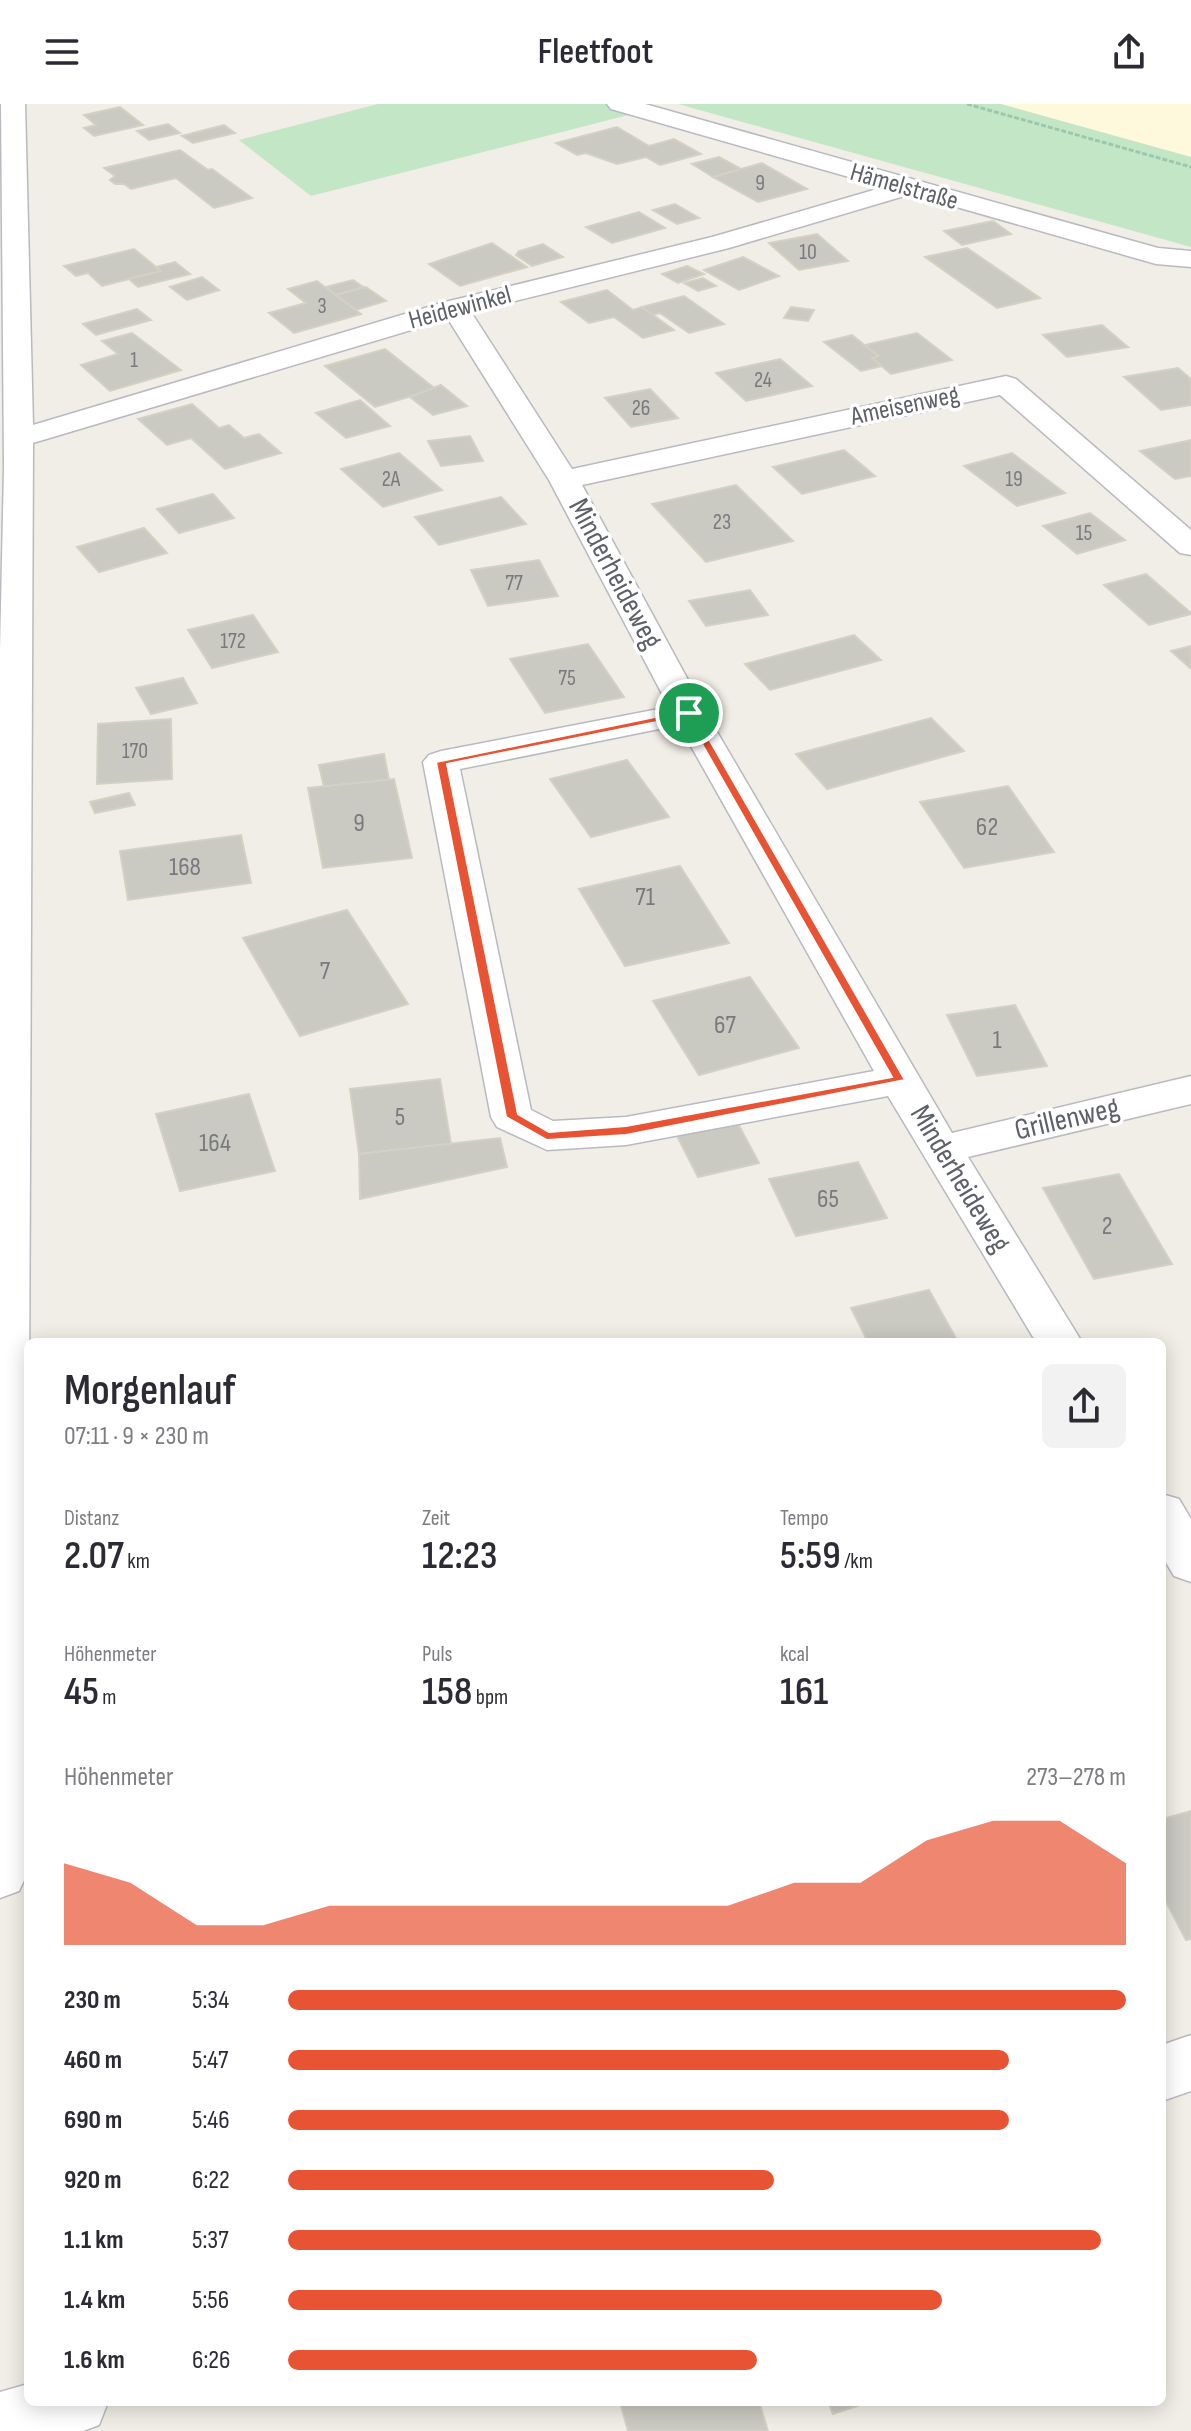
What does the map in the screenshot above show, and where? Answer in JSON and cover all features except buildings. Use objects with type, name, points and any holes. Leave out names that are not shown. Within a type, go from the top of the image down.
[{"type":"street","points":[[0,1874],[19,468],[16,439],[13,104]]},
{"type":"street","name":"Hämelstraße","points":[[619,104],[906,188],[1156,256],[1191,259]]},
{"type":"street","name":"Heidewinkel","points":[[16,439],[455,308],[720,243],[906,188]]},
{"type":"street","name":"Minderheideweg","points":[[455,308],[564,480],[689,713],[899,1080],[1057,1338]]},
{"type":"street","name":"Ameisenweg","points":[[564,480],[1006,385],[1191,546]]},
{"type":"street","points":[[689,713],[441,762],[512,1117],[547,1136],[626,1131],[899,1080]]},
{"type":"street","name":"Grillenweg","points":[[943,1149],[1191,1090]]},
{"type":"street","points":[[1166,1520],[1191,1562]]},
{"type":"street","points":[[1166,2072],[1191,2063]]},
{"type":"street","points":[[0,2424],[62,2406]]},
{"type":"path","points":[[967,104],[1191,167]]},
{"type":"shaded area","points":[[1001,104],[1191,104],[1191,157]]},
{"type":"green space","points":[[378,104],[604,104],[636,113],[311,196],[239,140]]},
{"type":"green space","points":[[678,104],[1001,104],[1191,157],[1191,247]]},
{"type":"route","points":[[689,713],[899,1080],[626,1131],[547,1136],[512,1117],[441,762],[689,713]]}]
